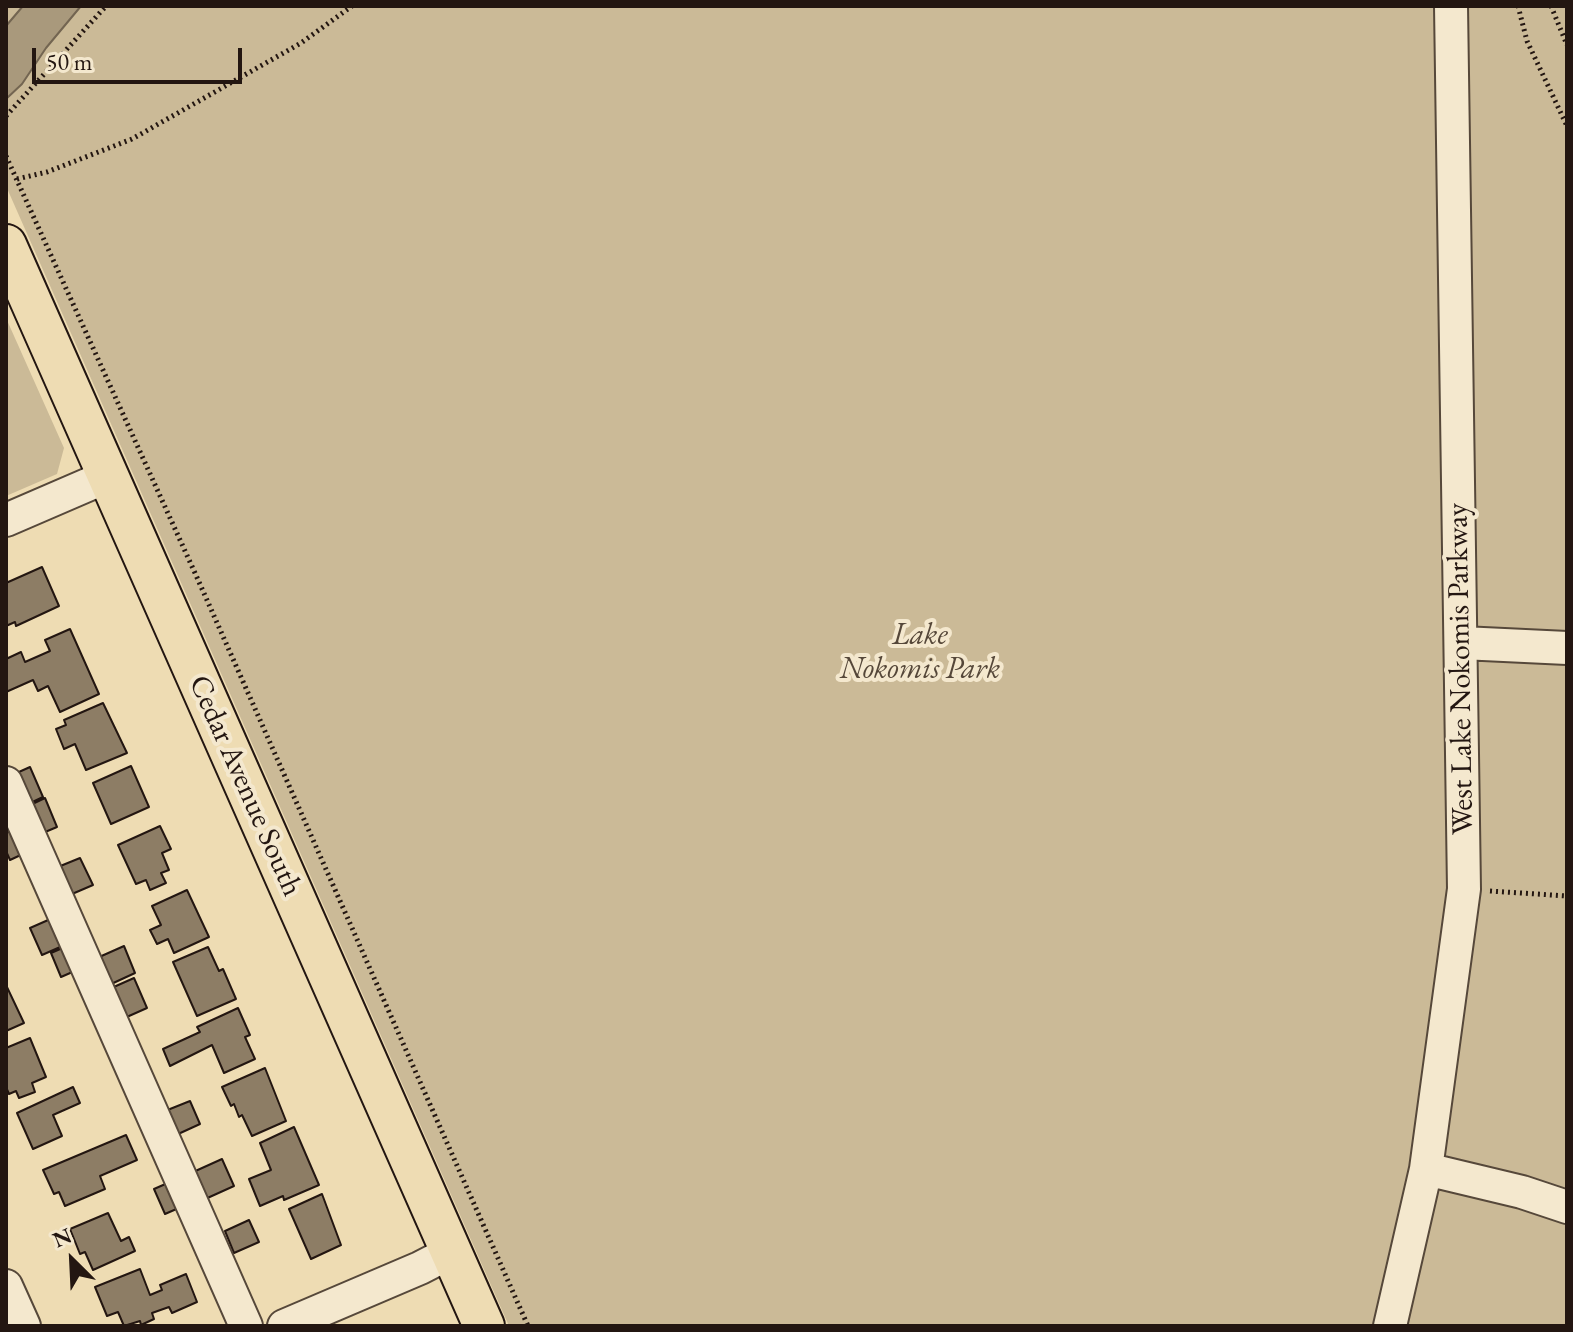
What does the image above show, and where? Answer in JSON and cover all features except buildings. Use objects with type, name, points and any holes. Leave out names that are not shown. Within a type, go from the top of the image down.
[{"type":"main road","name":"Cedar Avenue South","points":[[6,245],[484,1326]]},
{"type":"street","name":"West Lake Nokomis Parkway","points":[[1390,1326],[1426,1169],[1464,889],[1451,6]]},
{"type":"street","points":[[6,520],[108,476]]},
{"type":"street","points":[[1462,643],[1567,648]]},
{"type":"street","points":[[6,783],[246,1326]]},
{"type":"street","points":[[1426,1169],[1522,1192],[1567,1207]]},
{"type":"street","points":[[284,1326],[451,1252]]},
{"type":"street","points":[[6,1286],[24,1326]]},
{"type":"path","points":[[6,116],[106,6]]},
{"type":"path","points":[[17,179],[47,172],[132,139],[301,43],[352,6]]},
{"type":"path","points":[[1518,6],[1527,41],[1567,126]]},
{"type":"path","points":[[1551,6],[1567,45]]},
{"type":"path","points":[[6,156],[528,1326]]},
{"type":"path","points":[[1464,889],[1567,896]]},
{"type":"green space","name":"Lake Nokomis Park","points":[[6,6],[1567,6],[1567,1326],[509,1326],[6,186]]},
{"type":"green space","points":[[6,318],[64,448],[57,474],[6,496]]},
{"type":"shaded area","points":[[23,6],[81,6],[46,48],[22,84],[6,99],[6,26]]}]
